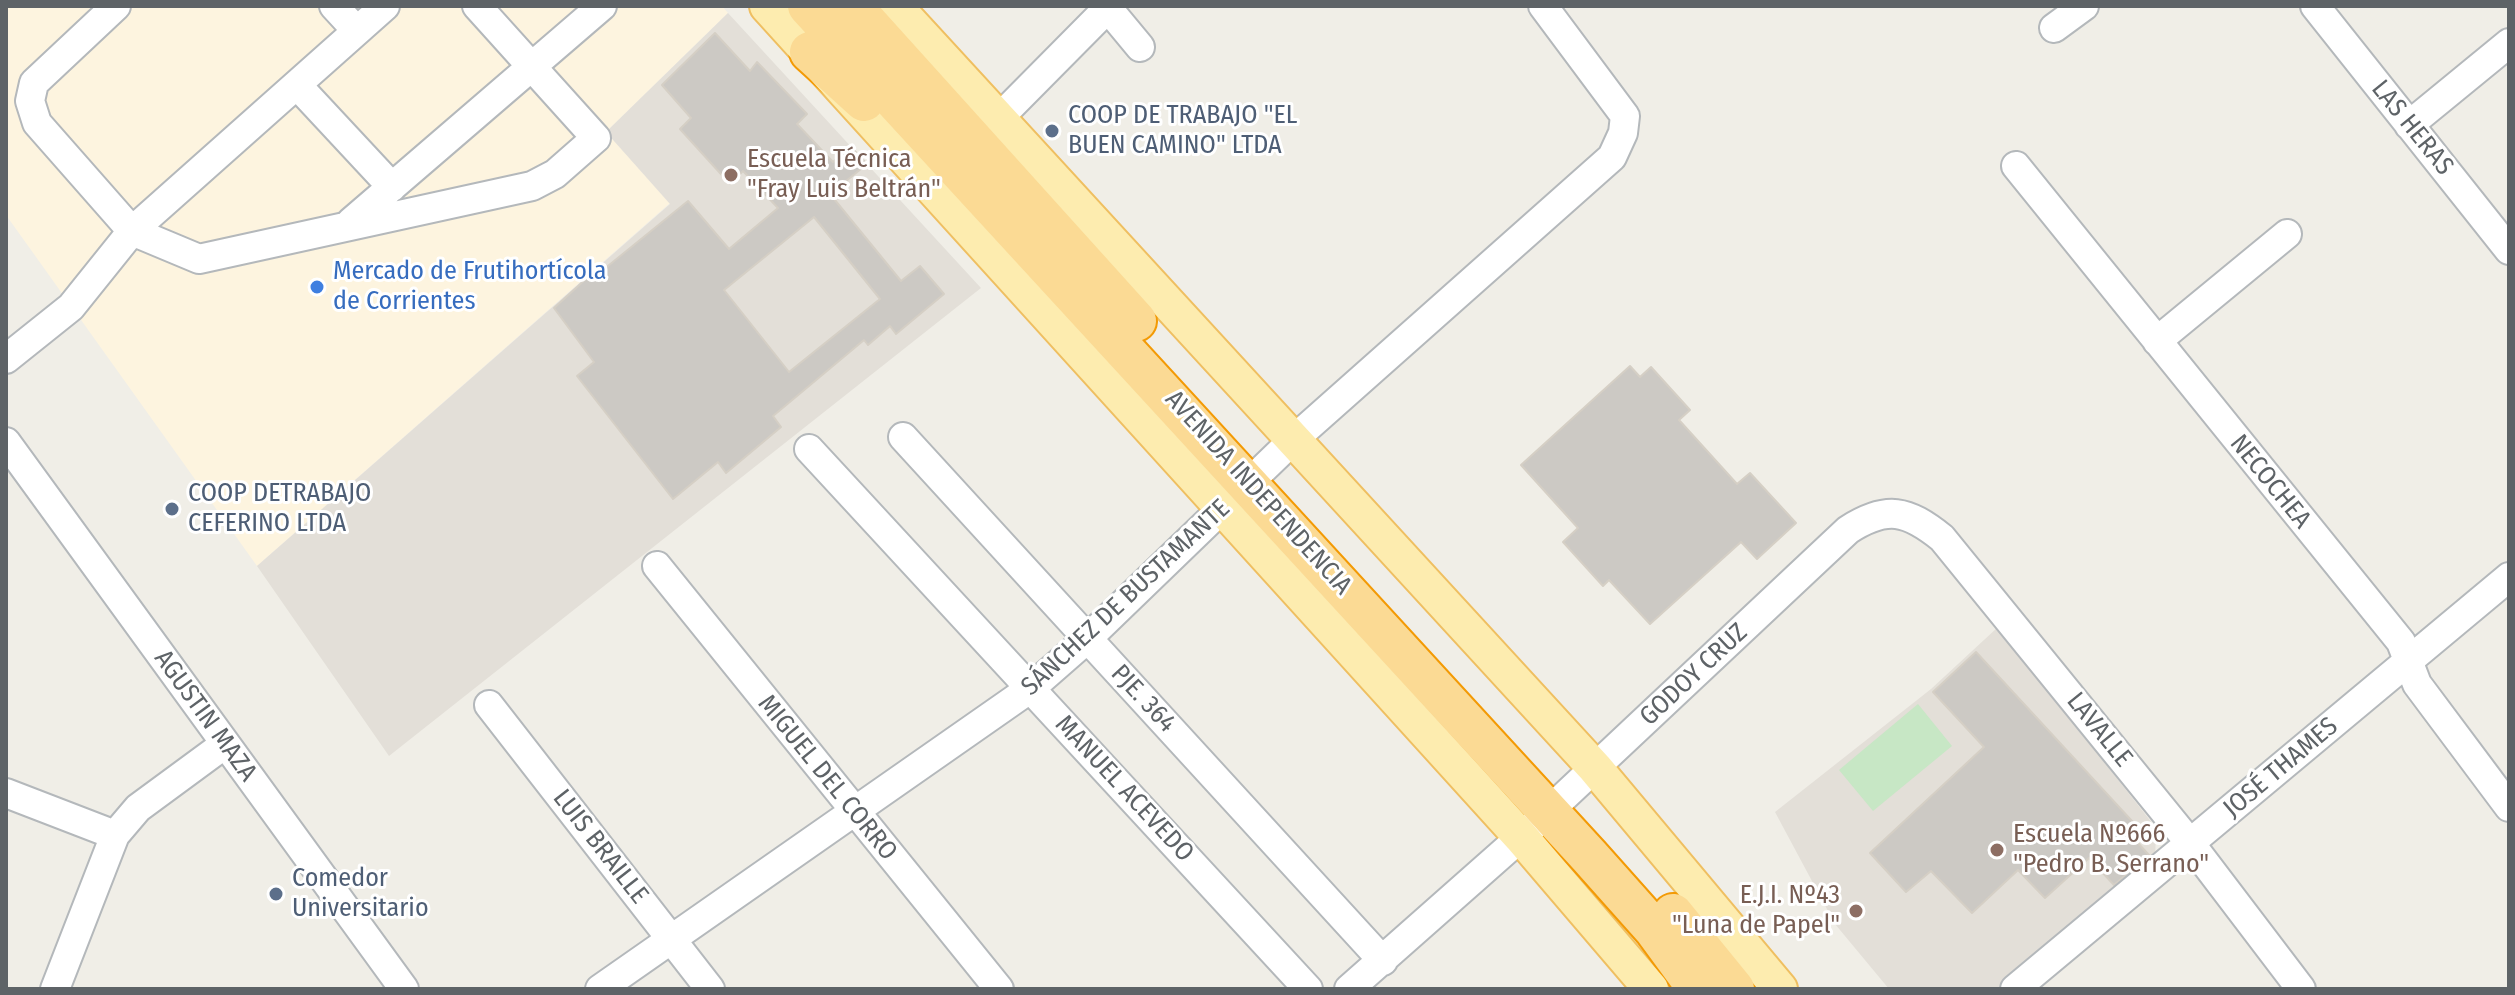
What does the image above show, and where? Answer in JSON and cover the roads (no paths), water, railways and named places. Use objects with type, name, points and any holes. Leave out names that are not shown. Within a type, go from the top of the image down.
[{"type":"highway","name":"AVENIDA INDEPENDENCIA","points":[[808,6],[1074,273],[1722,984]]},
{"type":"highway","name":"AVENIDA INDEPENDENCIA","points":[[852,6],[1074,273]]},
{"type":"highway","points":[[887,6],[935,72],[1026,179],[1074,273]]},
{"type":"highway","points":[[810,52],[1074,273]]},
{"type":"main road","name":"AVENIDA INDEPENDENCIA","points":[[767,6],[810,52],[1258,475],[1558,802],[1780,989]]},
{"type":"main road","name":"AVENIDA INDEPENDENCIA","points":[[895,6],[999,118],[1258,475]]},
{"type":"main road","name":"AVENIDA INDEPENDENCIA","points":[[1558,802],[1651,989]]},
{"type":"street","points":[[116,6],[34,83],[30,101],[37,123],[132,231],[199,259],[532,186],[555,174],[596,138],[477,6]]},
{"type":"street","points":[[334,6],[357,31]]},
{"type":"street","points":[[6,359],[71,307],[132,231],[385,6]]},
{"type":"street","name":"SÁNCHEZ DE BUSTAMANTE","points":[[600,989],[1031,688],[1087,639],[1258,475],[1612,157],[1623,133],[1625,116],[1543,6]]},
{"type":"street","points":[[2054,28],[2084,6]]},
{"type":"street","name":"LAS HERAS","points":[[2315,6],[2509,250]]},
{"type":"street","points":[[999,118],[1107,7],[1140,47]]},
{"type":"street","points":[[349,224],[531,67],[591,9]]},
{"type":"street","points":[[2409,125],[2509,43]]},
{"type":"street","points":[[297,85],[392,187]]},
{"type":"street","name":"NECOCHEA","points":[[2016,166],[2401,642],[2417,684],[2509,807]]},
{"type":"street","points":[[2157,341],[2287,234]]},
{"type":"street","name":"PJE. 364","points":[[903,437],[1383,961]]},
{"type":"street","name":"AGUSTIN MAZA","points":[[6,442],[404,989]]},
{"type":"street","name":"MANUEL ACEVEDO","points":[[809,449],[1308,989]]},
{"type":"street","name":"LAVALLE","points":[[1869,517],[1895,513],[1918,519],[1942,538],[2190,843],[2301,989]]},
{"type":"street","name":"GODOY CRUZ","points":[[1349,989],[1558,802],[1848,530],[1869,517]]},
{"type":"street","name":"MIGUEL DEL CORRO","points":[[657,566],[999,989]]},
{"type":"street","name":"JOSÉ THAMES","points":[[2015,989],[2509,577]]},
{"type":"street","name":"LUIS BRAILLE","points":[[489,705],[710,989]]},
{"type":"street","points":[[55,989],[115,835],[138,808],[225,744]]},
{"type":"street","points":[[6,793],[115,835]]},
{"type":"place","name":"COOP DE TRABAJO \"EL BUEN CAMINO\" LTDA","points":[[1052,131]]},
{"type":"place","name":"Escuela Técnica \"Fray Luis Beltrán\"","points":[[731,175]]},
{"type":"place","name":"Mercado de Frutihortícola de Corrientes","points":[[317,287]]},
{"type":"place","name":"COOP DETRABAJO CEFERINO LTDA","points":[[172,509]]},
{"type":"place","name":"Escuela Nº666 \"Pedro B. Serrano\"","points":[[1997,850]]},
{"type":"place","name":"Comedor Universitario","points":[[276,894]]},
{"type":"place","name":"E.J.I. Nº43 \"Luna de Papel\"","points":[[1856,911]]}]
